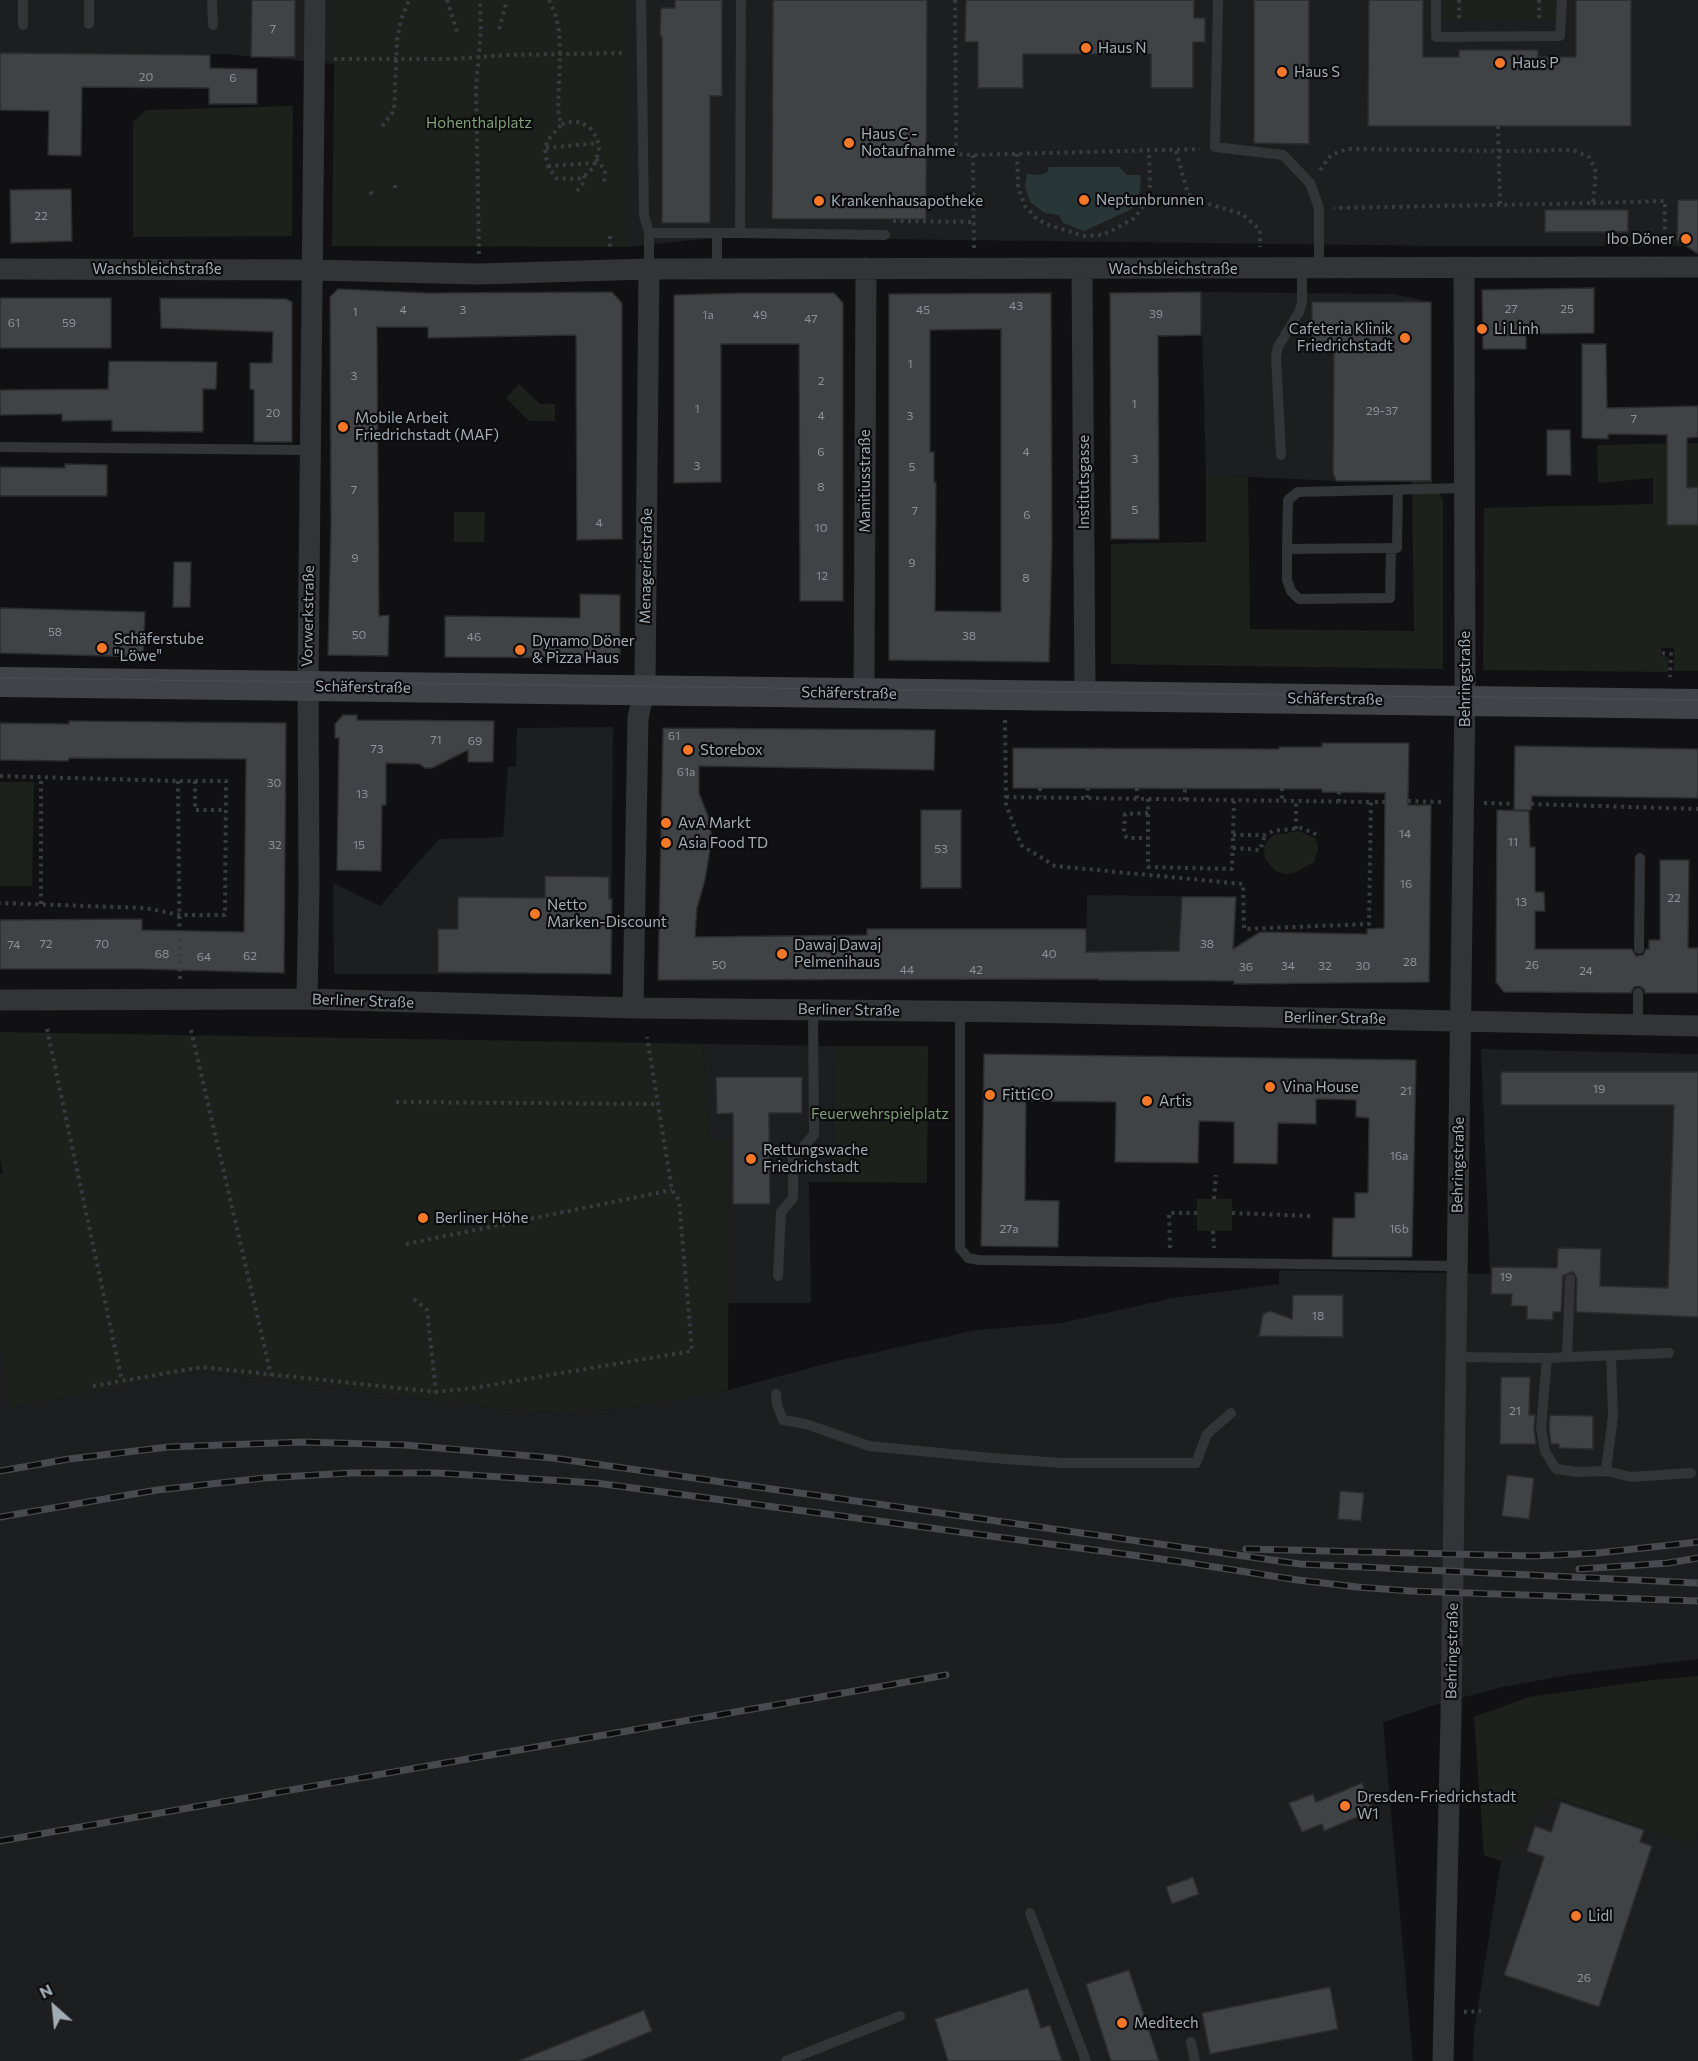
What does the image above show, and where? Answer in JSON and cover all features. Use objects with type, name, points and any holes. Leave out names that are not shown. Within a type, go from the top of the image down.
[{"type":"street","points":[[315,0],[313,270],[479,274],[649,268]]},
{"type":"street","name":"Wachsbleichstraße","points":[[649,268],[1698,267]]},
{"type":"street","name":"Menageriestraße","points":[[633,1008],[638,718],[644,690],[649,268]]},
{"type":"street","name":"Manitiusstraße","points":[[864,693],[866,268]]},
{"type":"street","name":"Behringstraße","points":[[1443,2061],[1451,1717],[1464,802],[1464,268]]},
{"type":"street","name":"Wachsbleichstraße","points":[[0,269],[313,270]]},
{"type":"street","name":"Institutsgasse","points":[[1082,269],[1085,696]]},
{"type":"street","name":"Vorwerkstraße","points":[[307,999],[313,270]]},
{"type":"street","name":"Schäferstraße","points":[[0,682],[1698,704]]},
{"type":"street","name":"Berliner Straße","points":[[0,1000],[307,999],[633,1008],[960,1011],[1698,1026]]},
{"type":"lane","points":[[23,0],[23,25]]},
{"type":"lane","points":[[89,0],[89,24]]},
{"type":"lane","points":[[212,0],[213,25]]},
{"type":"lane","points":[[641,0],[644,215],[648,233],[649,268]]},
{"type":"lane","points":[[740,233],[741,0]]},
{"type":"lane","points":[[1218,0],[1215,147],[1283,155],[1310,183],[1319,208],[1302,303],[1278,347],[1276,356],[1281,455]]},
{"type":"lane","points":[[1436,0],[1436,37],[1560,36],[1562,0]]},
{"type":"lane","points":[[648,233],[885,235]]},
{"type":"lane","points":[[717,233],[717,269]]},
{"type":"lane","points":[[0,447],[311,450]]},
{"type":"lane","points":[[1391,548],[1390,598],[1299,599],[1291,591],[1287,580],[1288,500],[1299,492],[1465,488]]},
{"type":"lane","points":[[1287,549],[1398,548],[1398,490]]},
{"type":"lane","points":[[1639,949],[1640,858]]},
{"type":"lane","points":[[1638,993],[1638,1024]]},
{"type":"lane","points":[[777,1276],[781,1212],[793,1198],[793,1157],[814,1135],[813,1009]]},
{"type":"lane","points":[[960,1011],[960,1248],[968,1258],[979,1260],[1456,1266]]},
{"type":"lane","points":[[1567,1357],[1570,1279]]},
{"type":"lane","points":[[1455,1357],[1547,1358],[1669,1353]]},
{"type":"lane","points":[[1606,1471],[1613,1416],[1611,1356]]},
{"type":"lane","points":[[1547,1358],[1541,1428],[1545,1451],[1556,1469],[1577,1472],[1606,1471],[1631,1477],[1691,1473]]},
{"type":"lane","points":[[776,1394],[777,1406],[783,1420],[806,1424],[869,1446],[1062,1463],[1196,1463],[1207,1434],[1231,1413]]},
{"type":"lane","points":[[1030,1912],[1086,2061]]},
{"type":"lane","points":[[786,2061],[900,2016]]},
{"type":"lane","points":[[1191,2042],[1195,2061]]},
{"type":"path","points":[[382,126],[394,111],[397,40],[401,20],[409,0]]},
{"type":"path","points":[[447,0],[457,32]]},
{"type":"path","points":[[499,29],[507,0]]},
{"type":"path","points":[[549,0],[555,13],[560,55],[558,109],[561,125]]},
{"type":"path","points":[[955,0],[956,154],[973,156],[1176,151],[1215,147]]},
{"type":"path","points":[[478,236],[477,86],[481,31],[480,3]]},
{"type":"path","points":[[315,58],[396,60],[506,55],[643,54]]},
{"type":"path","points":[[556,178],[578,179],[593,168],[597,138],[590,128],[581,122],[567,122],[561,125],[547,141],[545,153],[548,166],[558,184]]},
{"type":"path","points":[[1498,126],[1500,205]]},
{"type":"path","points":[[546,148],[598,143]]},
{"type":"path","points":[[1310,183],[1332,155],[1347,149],[1573,150],[1589,158],[1596,172],[1593,203]]},
{"type":"path","points":[[1017,154],[1018,187],[1025,206],[1036,218],[1046,224],[1084,237],[1102,235],[1111,231],[1133,219],[1140,211],[1150,188],[1149,151]]},
{"type":"path","points":[[1176,151],[1188,194],[1199,201],[1242,214],[1260,230],[1260,269]]},
{"type":"path","points":[[973,156],[975,268]]},
{"type":"path","points":[[548,166],[595,161],[605,170],[604,185]]},
{"type":"path","points":[[577,191],[584,182],[584,176]]},
{"type":"path","points":[[370,192],[374,196]]},
{"type":"path","points":[[1319,208],[1665,201],[1665,267]]},
{"type":"path","points":[[1662,653],[1671,654],[1670,677]]},
{"type":"path","points":[[1005,720],[1006,804],[1021,845],[1055,866],[1243,884],[1245,929],[1369,924],[1371,802]]},
{"type":"path","points":[[0,776],[226,781],[225,915],[180,915],[145,908],[0,903]]},
{"type":"path","points":[[41,777],[41,904]]},
{"type":"path","points":[[178,781],[180,999]]},
{"type":"path","points":[[195,781],[195,810],[226,810]]},
{"type":"path","points":[[1040,788],[1040,797]]},
{"type":"path","points":[[1087,798],[1088,788]]},
{"type":"path","points":[[1137,788],[1137,799]]},
{"type":"path","points":[[1185,788],[1185,800]]},
{"type":"path","points":[[1282,788],[1282,802]]},
{"type":"path","points":[[1339,788],[1339,802]]},
{"type":"path","points":[[1006,797],[1391,802]]},
{"type":"path","points":[[1148,799],[1148,867],[1232,869],[1234,801]]},
{"type":"path","points":[[1408,801],[1514,804]]},
{"type":"path","points":[[1296,802],[1296,829]]},
{"type":"path","points":[[1531,804],[1698,809]]},
{"type":"path","points":[[1148,813],[1126,813],[1124,815],[1125,837],[1148,838]]},
{"type":"path","points":[[1233,835],[1265,835],[1274,831],[1301,828],[1318,835]]},
{"type":"path","points":[[1233,848],[1260,850],[1265,835]]},
{"type":"path","points":[[47,1029],[122,1381]]},
{"type":"path","points":[[191,1030],[271,1375]]},
{"type":"path","points":[[93,1386],[202,1367],[436,1392],[473,1388],[693,1351],[679,1200],[672,1190],[647,1037]]},
{"type":"path","points":[[396,1102],[658,1104]]},
{"type":"path","points":[[1214,1199],[1216,1175]]},
{"type":"path","points":[[406,1244],[672,1190]]},
{"type":"path","points":[[1170,1263],[1169,1214],[1197,1213]]},
{"type":"path","points":[[1232,1213],[1310,1216]]},
{"type":"path","points":[[414,1299],[427,1310],[436,1392]]},
{"type":"shaded area","points":[[0,0],[335,0],[335,64],[224,54],[0,57]]},
{"type":"shaded area","points":[[626,0],[1698,0],[1698,246],[1439,246],[724,237],[626,247]]},
{"type":"shaded area","name":"Neptunbrunnen","points":[[1049,167],[1119,167],[1127,175],[1141,175],[1139,198],[1132,209],[1084,231],[1063,223],[1059,215],[1045,213],[1030,202],[1025,187],[1027,174],[1042,175],[1048,171]]},
{"type":"shaded area","points":[[1201,292],[1393,294],[1431,302],[1431,481],[1336,481],[1206,475]]},
{"type":"shaded area","points":[[613,727],[611,974],[334,974],[333,883],[380,906],[439,839],[503,837],[508,767],[516,766],[517,728]]},
{"type":"shaded area","points":[[1087,895],[1236,897],[1234,981],[1086,979]]},
{"type":"shaded area","points":[[703,1044],[834,1046],[833,1182],[809,1182],[811,1303],[728,1303],[729,1140],[709,1139]]},
{"type":"shaded area","points":[[1481,1049],[1698,1054],[1698,1659],[1568,1675],[1503,1687],[1437,1704],[1383,1722],[1413,2061],[0,2061],[0,1344],[11,1408],[201,1371],[522,1411],[568,1412],[644,1406],[728,1390],[832,1362],[976,1330],[1061,1323],[1173,1298],[1279,1284],[1279,1270],[1490,1274]]},
{"type":"shaded area","points":[[1552,1797],[1691,1845],[1698,1831],[1698,2061],[1473,2061],[1474,2031],[1501,1861]]},
{"type":"green space","name":"Hohenthalplatz","points":[[335,0],[626,0],[626,247],[332,246]]},
{"type":"green space","points":[[1441,0],[1557,0],[1557,19],[1441,20]]},
{"type":"green space","points":[[293,106],[292,236],[133,237],[133,122],[146,110]]},
{"type":"green space","points":[[519,384],[540,404],[555,404],[555,421],[529,421],[506,398]]},
{"type":"green space","points":[[1698,443],[1698,671],[1674,671],[1674,648],[1661,648],[1661,656],[1668,657],[1668,672],[1483,670],[1484,508],[1653,504],[1653,478],[1598,483],[1597,445]]},
{"type":"green space","points":[[1206,475],[1248,477],[1250,629],[1414,631],[1412,481],[1431,481],[1443,499],[1443,669],[1111,664],[1111,544],[1206,542]]},
{"type":"green space","points":[[454,512],[485,512],[484,542],[454,542]]},
{"type":"green space","points":[[0,782],[34,782],[32,886],[0,886]]},
{"type":"green space","points":[[1299,831],[1316,839],[1318,849],[1314,862],[1294,873],[1285,874],[1276,871],[1265,859],[1264,848],[1267,841],[1274,835]]},
{"type":"green space","points":[[0,1032],[703,1044],[709,1139],[729,1139],[728,1390],[644,1406],[568,1412],[522,1411],[202,1371],[10,1408],[0,1344],[0,1174],[3,1174],[0,1158]]},
{"type":"green space","name":"Feuerwehrspielplatz","points":[[834,1046],[928,1046],[927,1183],[833,1182]]},
{"type":"green space","points":[[1197,1199],[1232,1199],[1232,1231],[1197,1231]]},
{"type":"green space","points":[[1698,1676],[1698,1831],[1691,1845],[1553,1797],[1501,1861],[1484,1855],[1474,1717],[1529,1697]]},
{"type":"building","points":[[252,0],[295,0],[295,57],[251,57]]},
{"type":"building","points":[[675,0],[722,0],[722,96],[710,96],[710,223],[662,223],[661,8],[675,8]]},
{"type":"building","name":"Haus C - Notaufnahme","points":[[773,0],[927,0],[926,219],[772,219]]},
{"type":"building","name":"Haus N","points":[[966,0],[1194,0],[1194,18],[1205,18],[1205,42],[1193,42],[1193,88],[1151,88],[1151,54],[1023,54],[1023,88],[978,88],[978,42],[965,42]]},
{"type":"building","name":"Haus S","points":[[1254,0],[1309,0],[1309,144],[1254,143]]},
{"type":"building","name":"Haus P","points":[[1369,0],[1423,0],[1423,57],[1459,57],[1459,50],[1538,50],[1538,57],[1576,57],[1576,0],[1631,0],[1631,126],[1368,126]]},
{"type":"building","points":[[0,53],[210,55],[210,68],[257,69],[257,104],[209,104],[209,88],[82,87],[81,156],[48,155],[49,111],[0,110]]},
{"type":"building","points":[[71,189],[72,241],[11,243],[10,190]]},
{"type":"building","points":[[1678,200],[1698,200],[1698,254],[1677,240]]},
{"type":"building","points":[[1545,210],[1628,210],[1628,232],[1545,232]]},
{"type":"building","points":[[1594,288],[1594,333],[1526,334],[1526,349],[1483,349],[1482,290]]},
{"type":"building","points":[[338,289],[427,293],[612,292],[622,303],[622,539],[577,540],[576,335],[428,338],[428,327],[377,327],[379,616],[389,615],[388,656],[328,655],[331,525],[330,297]]},
{"type":"building","points":[[1201,292],[1201,335],[1158,336],[1159,539],[1111,539],[1110,293]]},
{"type":"building","points":[[834,293],[843,303],[843,601],[800,601],[799,344],[721,344],[721,482],[674,483],[674,295]]},
{"type":"building","points":[[1051,293],[1052,545],[1049,662],[889,660],[889,294]],"holes":[[[1001,329],[1001,612],[935,611],[936,482],[934,482],[934,452],[930,452],[930,330]]]},
{"type":"building","points":[[0,298],[111,298],[111,348],[0,348]]},
{"type":"building","points":[[160,298],[286,299],[292,302],[292,442],[254,442],[254,390],[250,389],[250,363],[272,363],[273,332],[161,328]]},
{"type":"building","points":[[1312,302],[1431,302],[1431,481],[1336,481],[1333,473],[1334,348],[1312,348]]},
{"type":"building","points":[[1582,344],[1606,344],[1607,408],[1698,406],[1698,437],[1687,438],[1687,488],[1698,487],[1698,525],[1667,525],[1667,435],[1608,434],[1608,439],[1582,438]]},
{"type":"building","points":[[109,361],[217,362],[216,389],[203,389],[203,432],[112,431],[112,420],[62,421],[62,414],[0,415],[0,390],[108,389]]},
{"type":"building","points":[[1547,430],[1570,430],[1571,475],[1547,475]]},
{"type":"building","points":[[65,464],[107,465],[107,496],[0,496],[0,467],[65,468]]},
{"type":"building","points":[[174,562],[191,562],[190,607],[173,607]]},
{"type":"building","points":[[580,594],[620,595],[620,658],[445,657],[445,616],[580,618]]},
{"type":"building","points":[[0,608],[145,612],[143,657],[0,653]]},
{"type":"building","points":[[343,715],[357,715],[357,720],[494,721],[493,762],[468,762],[468,750],[432,768],[425,768],[419,764],[386,763],[386,805],[382,805],[381,871],[337,870],[339,738],[335,738],[335,724]]},
{"type":"building","points":[[69,721],[286,723],[284,973],[142,969],[0,969],[0,920],[142,919],[142,930],[244,932],[246,759],[0,760],[0,723],[69,724]]},
{"type":"building","points":[[663,728],[935,730],[934,770],[699,766],[699,793],[708,816],[712,838],[705,880],[697,908],[695,937],[867,935],[867,929],[1086,929],[1086,952],[1179,951],[1182,897],[1236,897],[1233,949],[1260,932],[1367,934],[1367,929],[1384,928],[1385,793],[1322,792],[1322,789],[1013,788],[1013,748],[1279,749],[1279,747],[1322,747],[1322,743],[1409,743],[1408,805],[1431,805],[1429,982],[1234,984],[1234,981],[1098,979],[658,980]]},
{"type":"building","points":[[1515,746],[1698,749],[1698,798],[1532,796],[1531,810],[1514,810]]},
{"type":"building","points":[[921,810],[961,810],[961,888],[921,888]]},
{"type":"building","points":[[1497,810],[1529,811],[1530,847],[1535,847],[1535,892],[1544,892],[1545,911],[1535,911],[1535,949],[1632,949],[1636,956],[1643,955],[1646,949],[1649,949],[1649,940],[1660,940],[1660,860],[1689,860],[1688,948],[1698,948],[1698,993],[1645,993],[1644,989],[1639,986],[1634,987],[1631,993],[1504,992],[1496,982]]},
{"type":"building","name":"Netto Marken-Discount","points":[[545,876],[609,877],[609,899],[612,899],[611,974],[438,972],[438,929],[458,929],[458,897],[545,898]]},
{"type":"building","points":[[984,1054],[1416,1060],[1412,1257],[1332,1257],[1333,1218],[1355,1218],[1355,1193],[1368,1193],[1369,1118],[1356,1117],[1356,1100],[1316,1099],[1316,1124],[1278,1123],[1277,1164],[1234,1163],[1234,1122],[1199,1121],[1198,1163],[1115,1162],[1116,1102],[1026,1101],[1025,1200],[1059,1201],[1058,1247],[981,1246]]},
{"type":"building","points":[[1501,1072],[1698,1072],[1698,1317],[1576,1312],[1577,1279],[1571,1272],[1563,1276],[1561,1312],[1553,1312],[1553,1320],[1527,1319],[1527,1306],[1511,1306],[1512,1294],[1491,1294],[1492,1267],[1557,1268],[1558,1248],[1601,1249],[1600,1286],[1668,1288],[1674,1105],[1501,1105]]},
{"type":"building","name":"Rettungswache Friedrichstadt","points":[[716,1077],[802,1077],[802,1113],[769,1113],[770,1204],[733,1204],[733,1113],[717,1114]]},
{"type":"building","points":[[1293,1295],[1343,1295],[1343,1337],[1259,1336],[1263,1314],[1270,1311],[1292,1319]]},
{"type":"building","points":[[1501,1377],[1530,1377],[1529,1415],[1535,1415],[1536,1444],[1500,1444]]},
{"type":"building","points":[[1550,1415],[1593,1416],[1593,1449],[1559,1448],[1559,1444],[1551,1444]]},
{"type":"building","points":[[1507,1475],[1534,1478],[1529,1519],[1502,1516]]},
{"type":"building","points":[[1340,1491],[1364,1493],[1361,1521],[1338,1519]]},
{"type":"building","name":"Dresden-Friedrichstadt W1","points":[[1362,1783],[1374,1810],[1324,1831],[1322,1824],[1302,1832],[1289,1803],[1313,1794],[1316,1802]]},
{"type":"building","name":"Lidl","points":[[1561,1802],[1644,1830],[1640,1842],[1652,1846],[1599,2007],[1504,1975],[1544,1857],[1527,1851],[1535,1826],[1551,1832]]},
{"type":"building","points":[[1193,1877],[1199,1894],[1172,1904],[1166,1887]]},
{"type":"building","name":"Meditech","points":[[1129,1970],[1159,2061],[1111,2061],[1086,1984]]},
{"type":"building","points":[[1330,1987],[1338,2029],[1210,2054],[1202,2013]]},
{"type":"building","points":[[1028,1988],[1041,2028],[1050,2025],[1062,2061],[948,2061],[935,2019]]},
{"type":"building","points":[[644,2010],[652,2031],[590,2057],[580,2061],[518,2061]]},
{"type":"tram line","points":[[0,678],[1698,700]]},
{"type":"railway","points":[[0,1471],[69,1459],[168,1447],[303,1442],[405,1445],[553,1458],[1300,1564],[1698,1583]]},
{"type":"railway","points":[[0,1517],[157,1490],[264,1478],[350,1473],[438,1473],[596,1483],[1357,1587],[1698,1601]]},
{"type":"railway","points":[[1246,1549],[1533,1556],[1597,1553],[1698,1542]]},
{"type":"railway","points":[[1579,1569],[1668,1563],[1698,1558]]},
{"type":"railway","points":[[0,1841],[946,1675]]},
{"type":"place","name":"Haus N","points":[[1086,48]]},
{"type":"place","name":"Haus P","points":[[1500,63]]},
{"type":"place","name":"Haus S","points":[[1282,72]]},
{"type":"place","name":"Haus C - Notaufnahme","points":[[849,143]]},
{"type":"place","name":"Neptunbrunnen","points":[[1084,200]]},
{"type":"place","name":"Krankenhausapotheke","points":[[819,201]]},
{"type":"place","name":"Ibo Döner","points":[[1686,239]]},
{"type":"place","name":"Li Linh","points":[[1482,329]]},
{"type":"place","name":"Cafeteria Klinik Friedrichstadt","points":[[1405,338]]},
{"type":"place","name":"Mobile Arbeit Friedrichstadt (MAF)","points":[[343,427]]},
{"type":"place","name":"Schäferstube \"Löwe\"","points":[[102,648]]},
{"type":"place","name":"Dynamo Döner & Pizza Haus","points":[[520,650]]},
{"type":"place","name":"Storebox","points":[[688,750]]},
{"type":"place","name":"AvA Markt","points":[[666,823]]},
{"type":"place","name":"Asia Food TD","points":[[666,843]]},
{"type":"place","name":"Netto Marken-Discount","points":[[535,914]]},
{"type":"place","name":"Dawaj Dawaj Pelmenihaus","points":[[782,954]]},
{"type":"place","name":"Vina House","points":[[1270,1087]]},
{"type":"place","name":"FittiCO","points":[[990,1095]]},
{"type":"place","name":"Artis","points":[[1147,1101]]},
{"type":"place","name":"Rettungswache Friedrichstadt","points":[[751,1159]]},
{"type":"place","name":"Berliner Höhe","points":[[423,1218]]},
{"type":"place","name":"Dresden-Friedrichstadt W1","points":[[1345,1806]]},
{"type":"place","name":"Lidl","points":[[1576,1916]]},
{"type":"place","name":"Meditech","points":[[1122,2023]]}]
